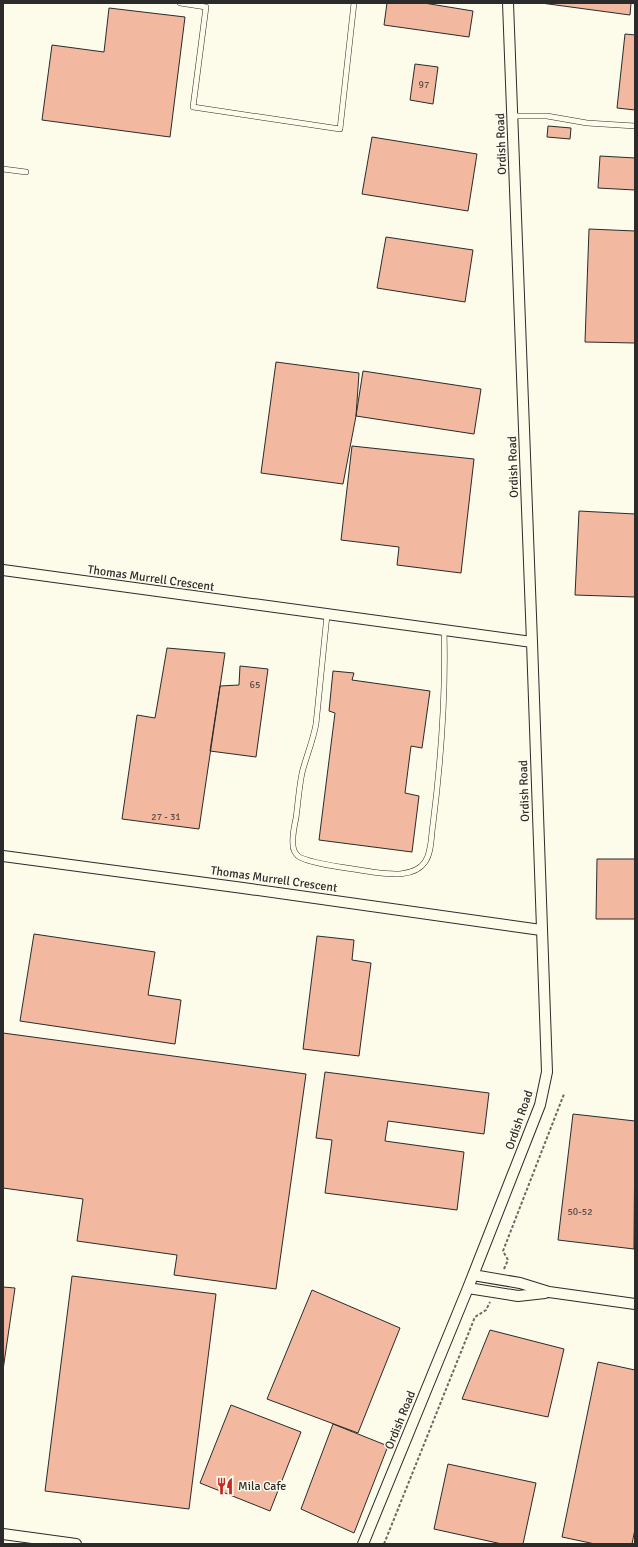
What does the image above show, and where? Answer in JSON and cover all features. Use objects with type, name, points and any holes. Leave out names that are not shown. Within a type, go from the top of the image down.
[{"type":"street","name":"Ordish Road","points":[[363,1544],[468,1288],[540,1105],[547,1072],[508,3]]},
{"type":"street","name":"Thomas Murrell Crescent","points":[[3,570],[532,642]]},
{"type":"street","name":"Thomas Murrell Crescent","points":[[3,856],[541,930]]},
{"type":"street","points":[[473,1275],[520,1283],[549,1292],[635,1304]]},
{"type":"street","points":[[468,1288],[518,1296],[549,1292]]},
{"type":"street","points":[[3,1534],[76,1544]]},
{"type":"lane","points":[[180,3],[206,7],[192,107],[340,128],[354,3]]},
{"type":"lane","points":[[512,116],[548,116],[588,122],[635,126]]},
{"type":"lane","points":[[3,169],[26,172]]},
{"type":"lane","points":[[327,615],[316,724],[313,740],[303,772],[293,846],[296,855],[301,858],[346,868],[386,874],[400,874],[414,871],[422,866],[426,860],[429,850],[435,808],[444,698],[444,630]]},
{"type":"path","points":[[504,1269],[508,1260],[503,1250],[564,1094]]},
{"type":"path","points":[[384,1544],[475,1317],[486,1310],[490,1301]]},
{"type":"building","points":[[387,3],[424,3],[473,11],[469,37],[384,25]]},
{"type":"building","points":[[541,3],[631,3],[630,15]]},
{"type":"building","points":[[109,8],[185,17],[170,137],[42,120],[52,45],[104,52]]},
{"type":"building","points":[[625,34],[635,35],[635,110],[617,108]]},
{"type":"building","points":[[415,64],[438,67],[433,104],[410,100]]},
{"type":"building","points":[[548,126],[571,128],[570,139],[547,137]]},
{"type":"building","points":[[372,137],[477,154],[468,211],[362,194]]},
{"type":"building","points":[[600,156],[635,158],[635,190],[598,188]]},
{"type":"building","points":[[589,229],[635,231],[635,343],[585,342]]},
{"type":"building","points":[[386,237],[473,250],[465,302],[377,288]]},
{"type":"building","points":[[276,362],[359,373],[356,416],[343,484],[261,473]]},
{"type":"building","points":[[363,371],[481,389],[474,434],[356,416]]},
{"type":"building","points":[[352,446],[474,459],[461,573],[397,565],[399,547],[341,540]]},
{"type":"building","points":[[579,511],[635,514],[635,597],[575,595]]},
{"type":"building","points":[[167,648],[225,653],[199,829],[122,819],[137,715],[155,718]]},
{"type":"building","points":[[240,666],[268,669],[256,757],[210,751],[220,686],[239,685]]},
{"type":"building","points":[[333,671],[354,673],[352,680],[430,691],[422,748],[411,746],[405,793],[419,796],[412,852],[319,840],[335,713],[329,711]]},
{"type":"building","points":[[597,859],[635,859],[635,919],[596,919]]},
{"type":"building","points":[[34,934],[155,952],[148,995],[181,1000],[175,1044],[20,1021]]},
{"type":"building","points":[[317,936],[354,940],[352,960],[371,963],[359,1056],[303,1049]]},
{"type":"building","points":[[3,1033],[306,1074],[276,1289],[174,1275],[177,1255],[77,1241],[83,1199],[3,1188]]},
{"type":"building","points":[[325,1072],[489,1093],[484,1134],[388,1121],[385,1141],[464,1152],[457,1210],[325,1193],[332,1140],[316,1138]]},
{"type":"building","points":[[573,1114],[635,1121],[634,1249],[558,1240]]},
{"type":"building","points":[[72,1276],[216,1294],[189,1509],[45,1491]]},
{"type":"building","points":[[3,1287],[15,1288],[3,1370]]},
{"type":"building","points":[[312,1290],[400,1328],[358,1433],[267,1399]]},
{"type":"building","points":[[490,1330],[564,1349],[548,1417],[462,1399]]},
{"type":"building","points":[[598,1362],[635,1370],[635,1529],[632,1544],[595,1544],[562,1537]]},
{"type":"building","points":[[231,1405],[301,1432],[270,1511],[200,1483]]},
{"type":"building","points":[[333,1424],[388,1446],[354,1533],[301,1509]]},
{"type":"building","points":[[448,1464],[536,1483],[523,1544],[502,1544],[434,1529]]},
{"type":"place","name":"Mila Cafe","points":[[225,1486]]}]
